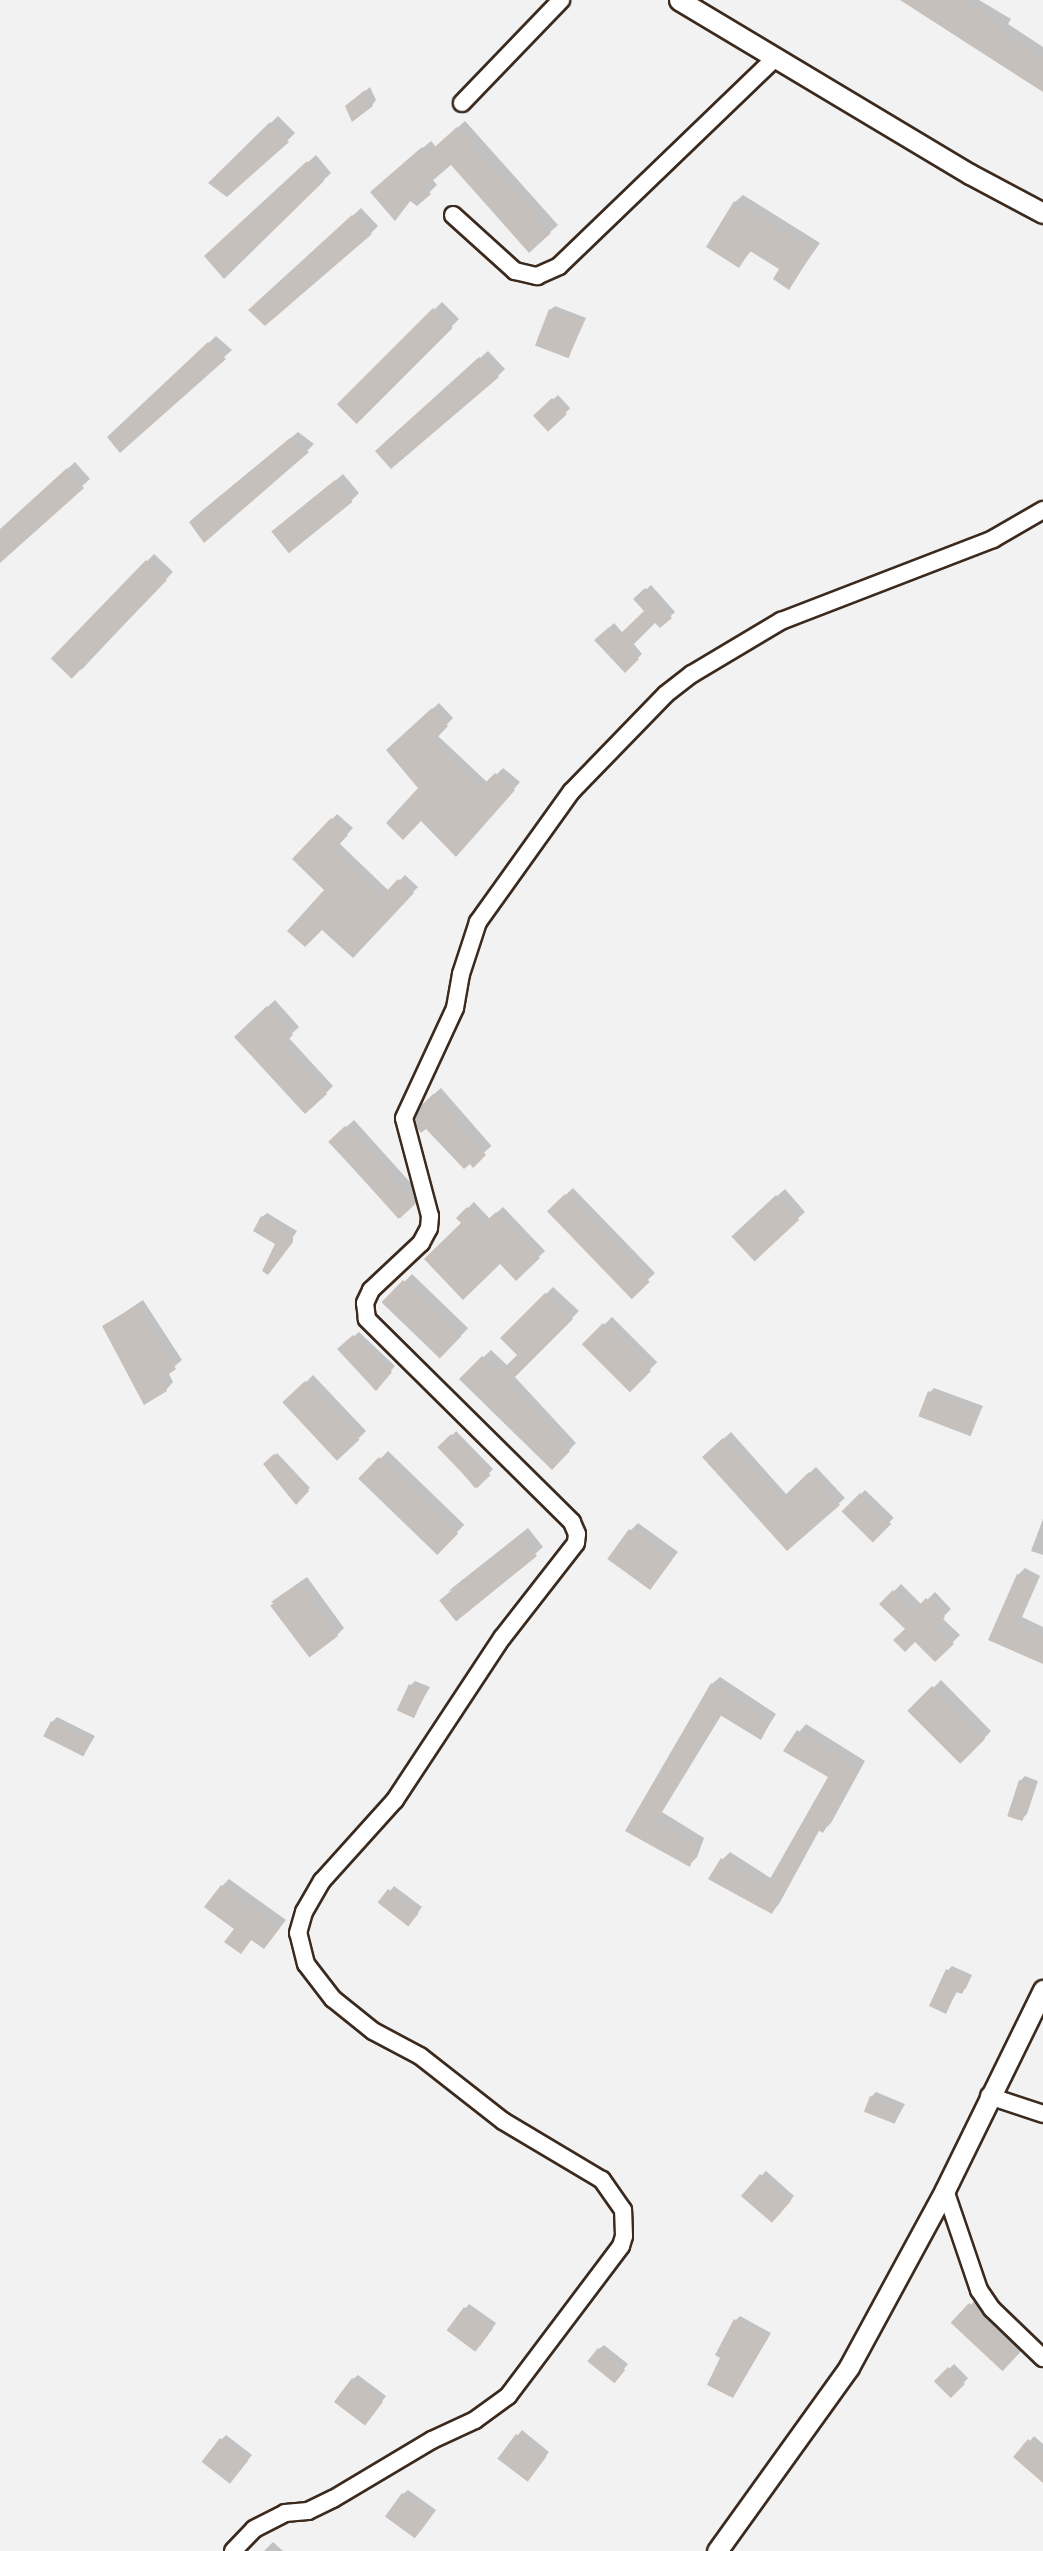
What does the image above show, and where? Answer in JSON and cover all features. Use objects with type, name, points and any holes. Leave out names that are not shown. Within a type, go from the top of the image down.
[{"type":"street","points":[[462,103],[561,0]]},
{"type":"street","points":[[681,0],[774,59],[970,174],[1043,213]]},
{"type":"street","points":[[453,215],[515,271],[537,276],[559,266],[774,59]]},
{"type":"street","points":[[233,2551],[254,2529],[285,2512],[308,2511],[333,2499],[432,2440],[475,2420],[508,2396],[612,2260],[624,2236],[623,2210],[602,2180],[503,2122],[443,2072],[363,2023],[333,1999],[306,1964],[298,1933],[304,1912],[322,1881],[395,1800],[502,1638],[576,1543],[577,1534],[572,1522],[367,1319],[365,1303],[371,1290],[421,1243],[429,1228],[430,1216],[409,1146],[404,1118],[455,1008],[461,974],[478,922],[571,792],[666,694],[692,674],[781,621],[993,539],[1043,510]]},
{"type":"street","points":[[717,2551],[849,2367],[945,2190],[1043,1990]]},
{"type":"street","points":[[989,2096],[1043,2114]]},
{"type":"street","points":[[945,2190],[979,2290],[992,2309],[1043,2358]]},
{"type":"building","points":[[900,0],[962,0],[1006,27],[1002,32],[1043,58],[1043,92]]},
{"type":"building","points":[[365,90],[373,106],[352,122],[345,106]]},
{"type":"building","points":[[270,122],[289,142],[227,197],[208,183]]},
{"type":"building","points":[[457,127],[551,233],[529,253],[451,165],[425,187],[431,194],[417,206],[410,201],[395,221],[370,192],[422,147],[428,153]]},
{"type":"building","points":[[307,161],[324,181],[224,279],[204,256]]},
{"type":"building","points":[[734,201],[814,250],[789,290],[773,279],[779,269],[750,251],[739,268],[706,247]]},
{"type":"building","points":[[352,215],[372,234],[265,326],[248,310]]},
{"type":"building","points":[[433,308],[453,328],[357,424],[337,404]]},
{"type":"building","points":[[549,309],[583,322],[569,358],[535,345]]},
{"type":"building","points":[[208,342],[226,359],[120,453],[107,437]]},
{"type":"building","points":[[479,357],[499,377],[391,469],[375,451]]},
{"type":"building","points":[[552,398],[567,414],[548,432],[533,416]]},
{"type":"building","points":[[290,438],[309,452],[204,543],[189,522]]},
{"type":"building","points":[[67,468],[84,488],[0,563],[0,529]]},
{"type":"building","points":[[335,480],[353,502],[289,553],[271,532]]},
{"type":"building","points":[[146,560],[167,580],[72,679],[51,659]]},
{"type":"building","points":[[645,588],[672,618],[660,628],[655,623],[629,649],[639,659],[625,673],[594,640],[609,627],[618,636],[644,611],[633,599]]},
{"type":"building","points":[[432,708],[448,726],[432,743],[480,788],[495,773],[515,790],[456,857],[421,821],[403,840],[386,823],[418,788],[386,750]]},
{"type":"building","points":[[331,818],[348,835],[334,850],[383,895],[398,879],[414,893],[353,958],[322,930],[305,947],[287,931],[324,890],[292,859]]},
{"type":"building","points":[[267,1006],[293,1035],[282,1045],[327,1094],[305,1114],[234,1037]]},
{"type":"building","points":[[433,1094],[486,1155],[473,1168],[470,1164],[464,1169],[426,1129],[421,1133],[418,1129],[415,1119],[421,1106]]},
{"type":"building","points":[[345,1126],[417,1203],[400,1218],[328,1142]]},
{"type":"building","points":[[565,1194],[650,1282],[632,1299],[547,1211]]},
{"type":"building","points":[[776,1195],[799,1220],[755,1261],[731,1237]]},
{"type":"building","points":[[467,1207],[483,1224],[496,1212],[540,1258],[516,1281],[500,1264],[463,1300],[424,1259],[461,1223],[456,1218]]},
{"type":"building","points":[[261,1216],[293,1236],[293,1242],[268,1275],[262,1271],[275,1244],[253,1231]]},
{"type":"building","points":[[403,1280],[461,1336],[440,1359],[381,1302]]},
{"type":"building","points":[[545,1293],[573,1319],[508,1384],[570,1451],[552,1470],[459,1379],[482,1356],[500,1372],[517,1355],[500,1338]]},
{"type":"building","points":[[136,1306],[176,1369],[161,1380],[167,1391],[144,1405],[102,1326]]},
{"type":"building","points":[[603,1323],[651,1371],[630,1392],[582,1344]]},
{"type":"building","points":[[353,1335],[392,1372],[376,1391],[337,1349]]},
{"type":"building","points":[[305,1381],[360,1440],[337,1461],[282,1402]]},
{"type":"building","points":[[928,1391],[980,1411],[971,1436],[918,1416]]},
{"type":"building","points":[[451,1434],[491,1475],[477,1488],[437,1447]]},
{"type":"building","points":[[723,1438],[780,1500],[809,1472],[840,1505],[787,1551],[702,1457]]},
{"type":"building","points":[[274,1454],[309,1491],[296,1505],[263,1464]]},
{"type":"building","points":[[379,1457],[458,1533],[437,1555],[358,1479]]},
{"type":"building","points":[[860,1493],[891,1524],[873,1542],[842,1511]]},
{"type":"building","points":[[629,1529],[672,1560],[650,1590],[607,1559]]},
{"type":"building","points":[[520,1535],[537,1556],[456,1621],[439,1600]]},
{"type":"building","points":[[1017,1574],[1034,1583],[1016,1625],[1043,1638],[1043,1664],[988,1640]]},
{"type":"building","points":[[299,1584],[338,1636],[309,1658],[270,1606]]},
{"type":"building","points":[[893,1590],[914,1611],[926,1598],[945,1617],[936,1627],[954,1644],[935,1662],[915,1642],[905,1652],[893,1640],[905,1629],[879,1604]]},
{"type":"building","points":[[711,1683],[770,1722],[761,1740],[720,1715],[656,1820],[697,1846],[690,1867],[625,1831]]},
{"type":"building","points":[[409,1684],[426,1692],[414,1718],[397,1710]]},
{"type":"building","points":[[932,1686],[985,1739],[960,1764],[907,1711]]},
{"type":"building","points":[[51,1721],[91,1741],[83,1757],[43,1736]]},
{"type":"building","points":[[797,1730],[859,1769],[823,1833],[818,1830],[772,1914],[708,1879],[721,1858],[766,1886],[828,1777],[783,1751]]},
{"type":"building","points":[[1019,1780],[1034,1785],[1022,1821],[1007,1816]]},
{"type":"building","points":[[221,1885],[280,1928],[264,1949],[251,1940],[241,1954],[224,1942],[234,1929],[204,1907]]},
{"type":"building","points":[[388,1889],[419,1913],[408,1926],[378,1902]]},
{"type":"building","points":[[946,1969],[969,1980],[962,1994],[956,1992],[946,2014],[929,2006]]},
{"type":"building","points":[[870,2096],[901,2108],[895,2124],[864,2112]]},
{"type":"building","points":[[760,2174],[791,2201],[772,2223],[741,2196]]},
{"type":"building","points":[[969,2303],[1021,2351],[1003,2371],[951,2323]]},
{"type":"building","points":[[464,2307],[493,2329],[475,2352],[447,2330]]},
{"type":"building","points":[[734,2319],[768,2338],[733,2398],[707,2385],[720,2358],[715,2355]]},
{"type":"building","points":[[598,2348],[625,2370],[615,2383],[587,2361]]},
{"type":"building","points":[[948,2367],[965,2384],[951,2398],[934,2381]]},
{"type":"building","points":[[352,2378],[383,2401],[365,2425],[334,2402]]},
{"type":"building","points":[[516,2434],[546,2457],[528,2482],[497,2459]]},
{"type":"building","points":[[220,2438],[248,2460],[230,2484],[202,2462]]},
{"type":"building","points":[[1028,2439],[1043,2452],[1043,2483],[1013,2457]]},
{"type":"building","points":[[402,2493],[432,2515],[415,2538],[385,2516]]}]
